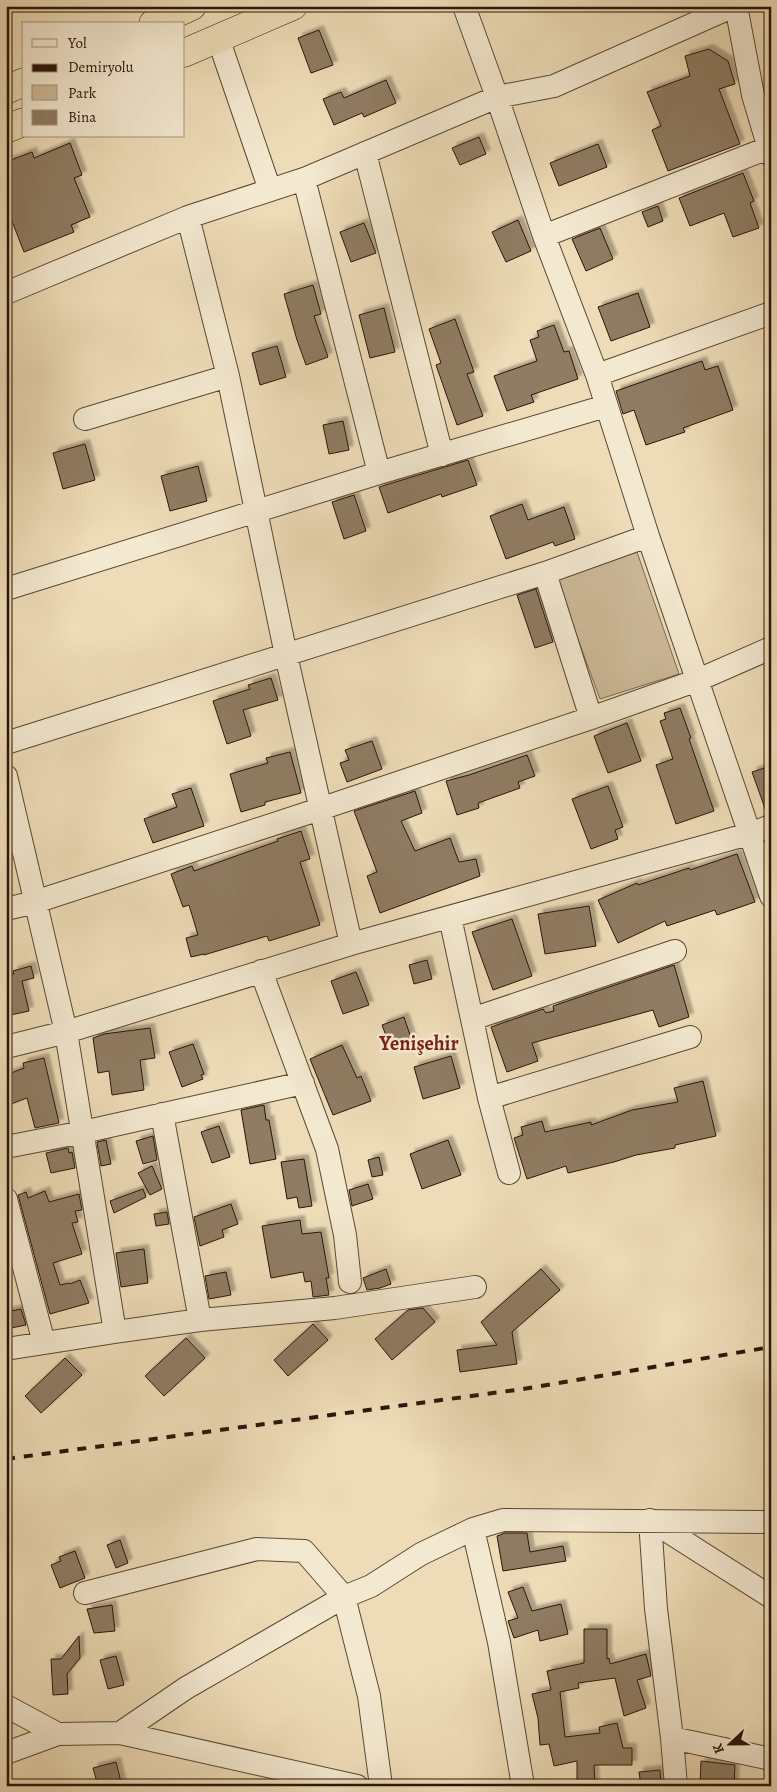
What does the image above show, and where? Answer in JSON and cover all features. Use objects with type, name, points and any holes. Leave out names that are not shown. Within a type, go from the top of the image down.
[{"type":"highway","points":[[157,22],[192,6]]},
{"type":"highway","points":[[185,53],[293,6]]},
{"type":"highway","points":[[6,90],[22,83]]},
{"type":"highway","points":[[6,129],[22,123]]},
{"type":"street","points":[[464,6],[544,236],[597,375],[648,536],[698,680],[748,834],[771,896]]},
{"type":"street","points":[[6,293],[188,216],[304,179],[497,97],[554,86],[735,6],[753,95],[770,151],[544,236]]},
{"type":"street","points":[[218,38],[270,190]]},
{"type":"street","points":[[365,153],[442,455]]},
{"type":"street","points":[[304,179],[379,473]]},
{"type":"street","points":[[188,216],[228,376],[286,655],[351,944]]},
{"type":"street","points":[[597,375],[771,313]]},
{"type":"street","points":[[84,419],[228,376]]},
{"type":"street","points":[[6,588],[379,473],[606,406]]},
{"type":"street","points":[[6,743],[545,573],[648,536]]},
{"type":"street","points":[[545,573],[590,718]]},
{"type":"street","points":[[6,909],[35,902],[320,809],[590,718],[698,680],[771,648]]},
{"type":"street","points":[[6,776],[66,1032],[115,1332]]},
{"type":"street","points":[[6,1047],[66,1032],[351,944],[771,826]]},
{"type":"street","points":[[450,917],[489,1098],[509,1173]]},
{"type":"street","points":[[472,1019],[675,951]]},
{"type":"street","points":[[261,971],[327,1149],[345,1235],[350,1282]]},
{"type":"street","points":[[489,1098],[690,1037]]},
{"type":"street","points":[[6,1147],[83,1132],[303,1083]]},
{"type":"street","points":[[162,1114],[200,1320]]},
{"type":"street","points":[[6,1199],[44,1343]]},
{"type":"street","points":[[6,1349],[200,1320],[335,1308],[475,1287]]},
{"type":"street","points":[[120,1734],[186,1688],[344,1597],[372,1586],[421,1554],[473,1529],[503,1520],[771,1522]]},
{"type":"street","points":[[650,1520],[771,1597]]},
{"type":"street","points":[[650,1520],[656,1609],[676,1786]]},
{"type":"street","points":[[473,1529],[499,1642],[523,1786]]},
{"type":"street","points":[[84,1593],[257,1549],[304,1551],[344,1597],[369,1696],[381,1786]]},
{"type":"street","points":[[6,1706],[58,1734]]},
{"type":"street","points":[[6,1753],[58,1734],[120,1734],[357,1786]]},
{"type":"street","points":[[672,1738],[771,1759]]},
{"type":"green space","points":[[637,552],[679,674],[600,699],[556,580]]},
{"type":"building","points":[[319,30],[333,65],[311,73],[298,38]]},
{"type":"building","points":[[709,49],[728,61],[735,84],[719,89],[740,144],[668,171],[652,130],[661,126],[647,92],[690,76],[685,56]]},
{"type":"building","points":[[386,80],[396,103],[364,117],[362,113],[334,125],[323,99],[341,92],[344,98]]},
{"type":"building","points":[[479,137],[486,154],[460,165],[452,148]]},
{"type":"building","points":[[70,143],[82,175],[74,178],[90,217],[71,225],[74,232],[24,252],[6,206],[6,162],[32,152],[34,158]]},
{"type":"building","points":[[598,144],[607,167],[559,186],[550,163]]},
{"type":"building","points":[[743,173],[754,201],[750,203],[759,228],[733,237],[724,213],[690,226],[679,198]]},
{"type":"building","points":[[658,206],[663,221],[648,227],[642,212]]},
{"type":"building","points":[[518,220],[531,251],[506,262],[492,232]]},
{"type":"building","points":[[364,223],[376,253],[351,262],[340,232]]},
{"type":"building","points":[[600,228],[613,259],[586,271],[572,239]]},
{"type":"building","points":[[313,285],[321,314],[314,316],[328,357],[306,365],[284,294]]},
{"type":"building","points":[[638,293],[650,327],[611,341],[598,307]]},
{"type":"building","points":[[384,308],[395,352],[370,358],[359,315]]},
{"type":"building","points":[[455,319],[474,372],[467,374],[483,416],[457,425],[436,365],[441,363],[429,329]]},
{"type":"building","points":[[554,325],[564,352],[569,351],[578,379],[531,395],[534,402],[507,411],[494,376],[537,361],[530,340],[539,337],[537,331]]},
{"type":"building","points":[[277,346],[286,377],[260,385],[252,353]]},
{"type":"building","points":[[702,361],[705,370],[718,366],[733,410],[683,428],[685,432],[646,445],[634,410],[623,414],[616,391]]},
{"type":"building","points":[[343,421],[349,450],[329,454],[323,425]]},
{"type":"building","points":[[85,444],[95,480],[63,489],[53,453]]},
{"type":"building","points":[[468,460],[477,485],[442,497],[441,494],[388,513],[379,487]]},
{"type":"building","points":[[198,466],[207,501],[170,511],[161,476]]},
{"type":"building","points":[[354,495],[366,531],[344,539],[332,502]]},
{"type":"building","points":[[522,504],[528,520],[564,507],[575,539],[555,546],[553,542],[506,559],[490,516]]},
{"type":"building","points":[[536,589],[553,642],[535,648],[517,595]]},
{"type":"building","points":[[271,678],[278,700],[243,710],[251,736],[227,744],[213,701],[250,689],[248,685]]},
{"type":"building","points":[[680,708],[714,811],[676,824],[656,765],[673,759],[660,721],[666,719],[664,713]]},
{"type":"building","points":[[627,723],[641,761],[608,773],[594,736]]},
{"type":"building","points":[[372,741],[382,769],[347,782],[340,763],[349,760],[345,750]]},
{"type":"building","points":[[290,752],[301,793],[265,802],[265,805],[241,812],[230,774],[268,763],[266,758]]},
{"type":"building","points":[[527,755],[535,776],[518,782],[520,788],[478,803],[479,808],[457,815],[446,781]]},
{"type":"building","points":[[771,766],[771,813],[767,814],[752,772]]},
{"type":"building","points":[[608,786],[623,827],[615,830],[618,839],[591,849],[572,799]]},
{"type":"building","points":[[191,788],[204,826],[153,843],[144,819],[177,807],[172,794]]},
{"type":"building","points":[[415,791],[422,813],[401,821],[415,851],[450,838],[459,862],[476,859],[480,876],[380,913],[367,876],[377,872],[354,811]]},
{"type":"building","points":[[301,831],[310,859],[300,862],[320,925],[269,941],[267,936],[204,955],[191,957],[186,938],[198,935],[189,905],[183,907],[171,874],[192,866],[194,871]]},
{"type":"building","points":[[737,854],[755,902],[717,915],[715,910],[667,926],[665,921],[618,943],[598,900],[637,883],[638,885],[689,868],[690,870]]},
{"type":"building","points":[[589,906],[596,946],[545,954],[538,914]]},
{"type":"building","points":[[512,919],[532,976],[493,990],[472,932]]},
{"type":"building","points":[[427,960],[432,979],[414,984],[409,965]]},
{"type":"building","points":[[674,965],[689,1017],[659,1027],[653,1010],[532,1043],[538,1061],[507,1072],[491,1027],[543,1009],[546,1013],[554,1011],[553,1006]]},
{"type":"building","points":[[31,966],[34,978],[22,981],[29,1011],[6,1016],[6,976],[14,974],[13,971]]},
{"type":"building","points":[[356,972],[369,1005],[343,1014],[331,981]]},
{"type":"building","points":[[404,1017],[412,1041],[391,1049],[382,1025]]},
{"type":"building","points":[[150,1028],[155,1058],[140,1060],[144,1090],[112,1095],[109,1071],[98,1073],[93,1038],[104,1034]]},
{"type":"building","points":[[193,1044],[204,1074],[201,1075],[203,1079],[182,1087],[169,1052]]},
{"type":"building","points":[[342,1045],[357,1078],[361,1076],[371,1101],[333,1115],[310,1059]]},
{"type":"building","points":[[451,1056],[460,1088],[423,1099],[414,1067]]},
{"type":"building","points":[[44,1058],[59,1123],[35,1128],[27,1098],[6,1106],[6,1075],[24,1068],[23,1063]]},
{"type":"building","points":[[703,1081],[716,1136],[675,1145],[675,1148],[636,1155],[568,1173],[566,1166],[527,1179],[514,1138],[523,1135],[521,1127],[542,1121],[545,1132],[591,1122],[591,1125],[632,1110],[678,1102],[674,1088]]},
{"type":"building","points":[[264,1105],[266,1120],[269,1120],[276,1159],[250,1164],[241,1110]]},
{"type":"building","points":[[219,1126],[230,1157],[212,1163],[201,1132]]},
{"type":"building","points":[[153,1136],[157,1160],[143,1164],[136,1141]]},
{"type":"building","points":[[106,1140],[111,1164],[101,1166],[97,1142]]},
{"type":"building","points":[[448,1140],[461,1175],[422,1189],[410,1154]]},
{"type":"building","points":[[68,1148],[69,1153],[72,1152],[75,1168],[51,1173],[46,1153]]},
{"type":"building","points":[[379,1157],[383,1175],[372,1177],[368,1160]]},
{"type":"building","points":[[304,1159],[312,1206],[299,1208],[297,1197],[287,1199],[281,1162]]},
{"type":"building","points":[[152,1166],[162,1189],[150,1195],[138,1173]]},
{"type":"building","points":[[368,1184],[373,1199],[352,1206],[349,1190]]},
{"type":"building","points":[[143,1189],[146,1197],[114,1213],[110,1201]]},
{"type":"building","points":[[45,1191],[49,1202],[79,1194],[82,1210],[75,1211],[78,1222],[72,1223],[82,1254],[53,1263],[60,1285],[80,1280],[89,1303],[50,1314],[18,1195],[26,1192],[28,1198]]},
{"type":"building","points":[[231,1204],[238,1224],[222,1230],[224,1237],[200,1246],[194,1217]]},
{"type":"building","points":[[167,1212],[169,1224],[156,1226],[154,1214]]},
{"type":"building","points":[[300,1220],[302,1234],[321,1232],[329,1278],[326,1278],[329,1295],[313,1297],[311,1281],[305,1282],[303,1272],[271,1278],[262,1226]]},
{"type":"building","points":[[144,1249],[148,1283],[121,1287],[116,1253]]},
{"type":"building","points":[[386,1269],[391,1284],[367,1290],[363,1278]]},
{"type":"building","points":[[541,1269],[560,1290],[512,1332],[517,1364],[460,1372],[457,1350],[497,1345],[481,1322]]},
{"type":"building","points":[[226,1272],[231,1295],[209,1299],[205,1276]]},
{"type":"building","points":[[423,1308],[435,1322],[392,1360],[375,1339],[408,1310]]},
{"type":"building","points":[[21,1309],[26,1325],[6,1329],[6,1312]]},
{"type":"building","points":[[313,1324],[328,1340],[288,1376],[274,1360]]},
{"type":"building","points":[[186,1338],[205,1358],[164,1396],[145,1376]]},
{"type":"building","points":[[65,1358],[82,1375],[41,1413],[25,1396]]},
{"type":"building","points":[[505,1533],[527,1533],[530,1552],[563,1546],[566,1561],[503,1571],[497,1536]]},
{"type":"building","points":[[120,1540],[128,1563],[116,1568],[107,1545]]},
{"type":"building","points":[[75,1551],[85,1578],[60,1588],[51,1565],[61,1561],[59,1557]]},
{"type":"building","points":[[523,1587],[532,1611],[561,1604],[568,1634],[540,1641],[538,1630],[514,1638],[508,1621],[518,1618],[508,1592]]},
{"type":"building","points":[[112,1605],[115,1631],[94,1633],[87,1609]]},
{"type":"building","points":[[584,1629],[607,1629],[607,1659],[609,1658],[610,1664],[646,1654],[651,1676],[637,1680],[646,1708],[624,1716],[615,1678],[578,1683],[579,1688],[560,1692],[565,1737],[600,1733],[599,1727],[617,1723],[623,1748],[632,1748],[632,1765],[594,1765],[595,1786],[577,1786],[577,1761],[554,1766],[549,1744],[540,1745],[538,1718],[532,1694],[551,1690],[547,1671],[584,1663]]},
{"type":"building","points":[[79,1636],[80,1658],[67,1674],[68,1694],[53,1695],[51,1659],[61,1659]]},
{"type":"building","points":[[116,1656],[124,1685],[108,1689],[100,1660]]},
{"type":"building","points":[[701,1761],[735,1765],[734,1786],[700,1786]]},
{"type":"building","points":[[116,1762],[122,1786],[98,1786],[93,1768]]},
{"type":"building","points":[[660,1770],[661,1786],[641,1786],[639,1772]]},
{"type":"railway","points":[[6,1459],[523,1389],[771,1347]]},
{"type":"district","name":"Yenişehir","points":[[419,1043]]}]
